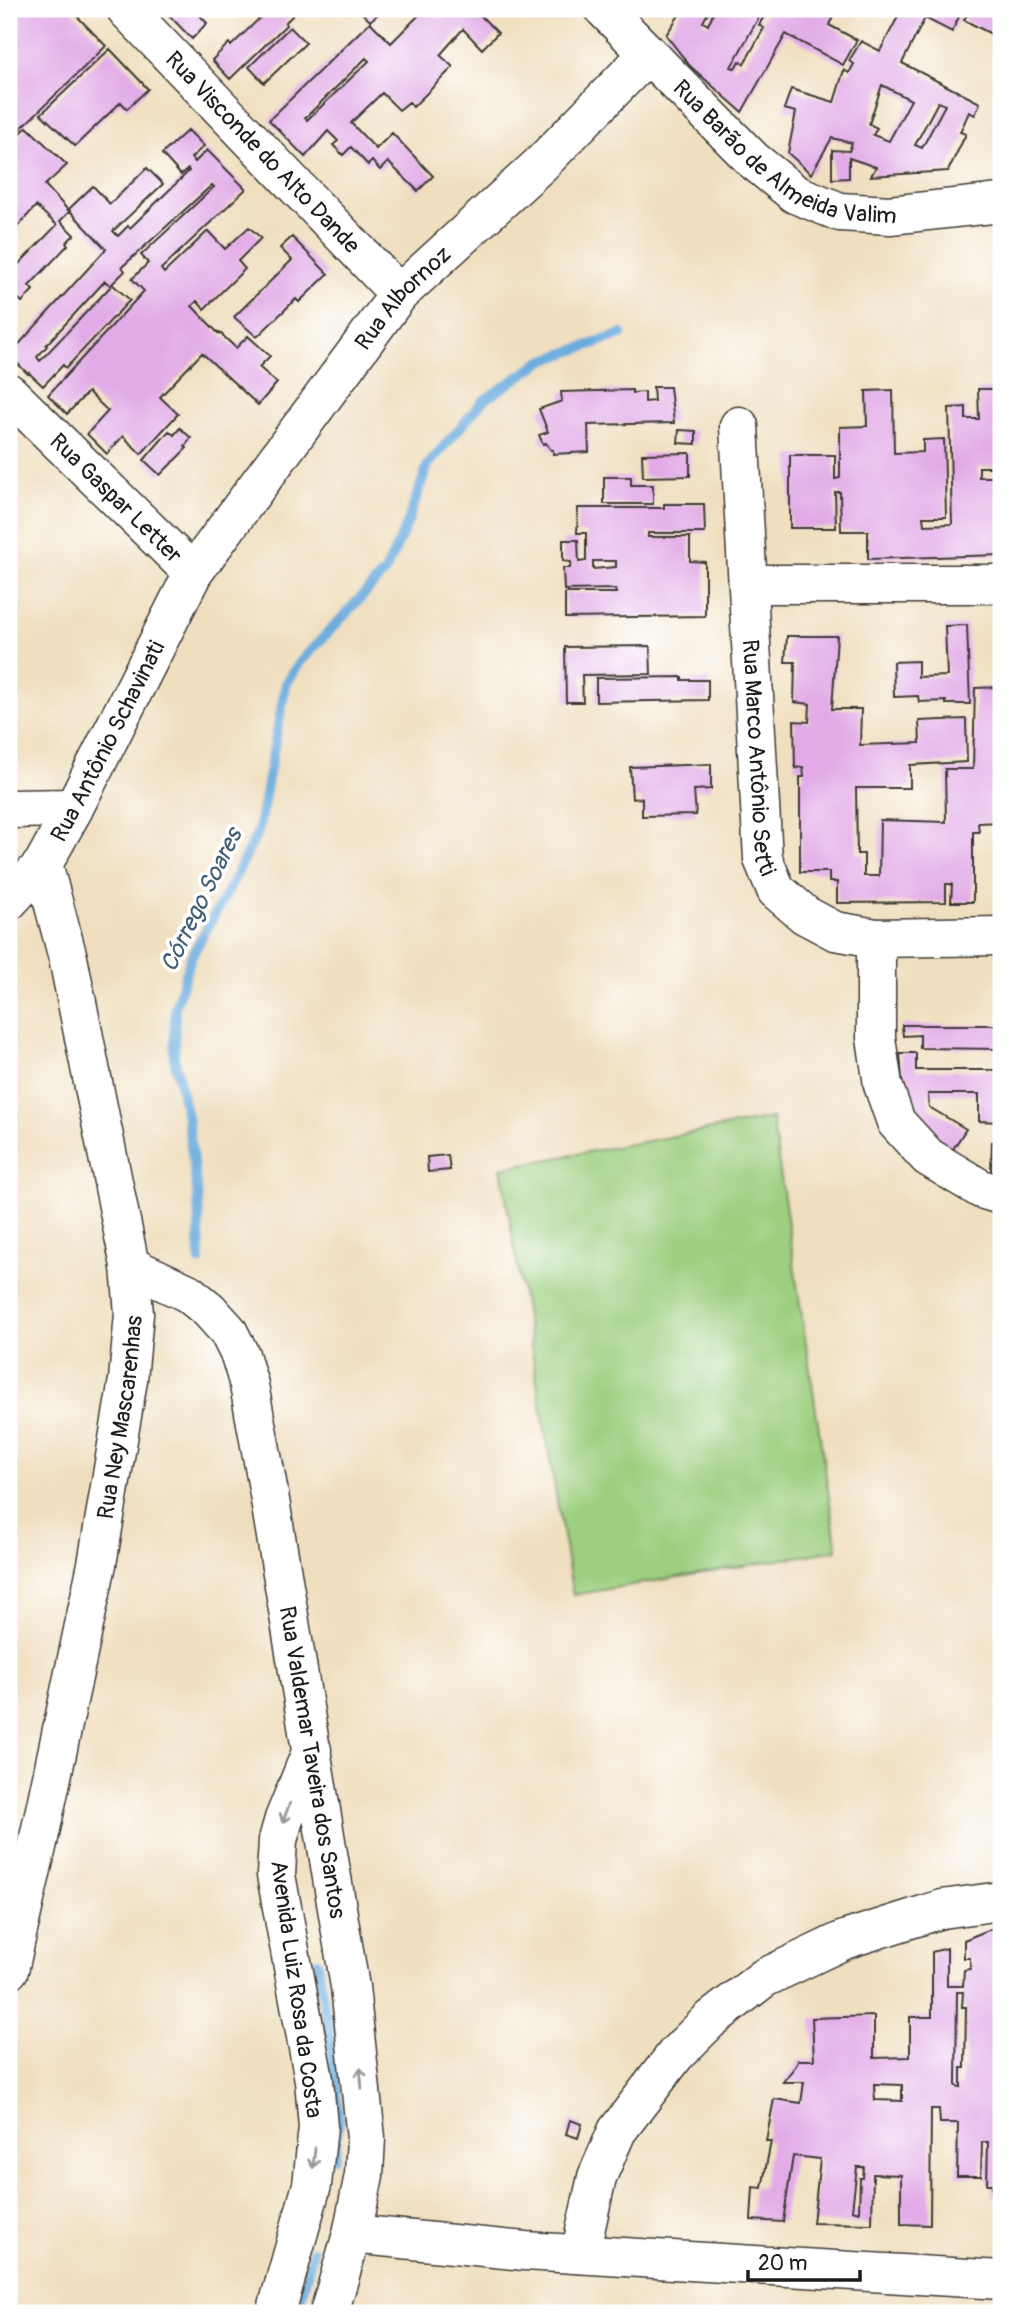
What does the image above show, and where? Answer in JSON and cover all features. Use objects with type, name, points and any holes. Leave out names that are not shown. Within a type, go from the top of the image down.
[{"type":"street","name":"Rua Visconde do Alto Dande","points":[[126,9],[399,294]]},
{"type":"street","name":"Rua Albornoz","points":[[193,573],[399,294],[541,164],[628,25]]},
{"type":"street","name":"Rua Barão de Almeida Valim","points":[[628,25],[753,160],[795,194],[840,212],[890,215],[1001,203]]},
{"type":"street","name":"Rua Gaspar Letter","points":[[9,393],[193,573]]},
{"type":"street","name":"Rua Marco Antônio Setti","points":[[739,426],[763,859],[776,890],[805,915],[835,931],[876,938],[1001,936]]},
{"type":"street","name":"Rua Antônio Schavinati","points":[[9,901],[43,864],[193,573]]},
{"type":"street","points":[[748,584],[1001,583]]},
{"type":"street","points":[[9,809],[74,808]]},
{"type":"street","name":"Rua Ney Mascarenhas","points":[[9,1970],[100,1550],[128,1380],[134,1314],[130,1266],[68,958],[43,864]]},
{"type":"street","points":[[876,938],[877,1038],[883,1085],[896,1122],[928,1157],[981,1189],[1001,1195]]},
{"type":"street","name":"Rua Valdemar Taveira dos Santos","points":[[130,1266],[188,1293],[209,1310],[228,1331],[240,1355],[249,1385],[350,1987],[366,2138],[364,2175],[352,2234],[329,2313]]},
{"type":"street","name":"Avenida Luiz Rosa da Costa","points":[[276,2313],[312,2185],[318,2127],[314,2080],[276,1875],[278,1840],[284,1819],[312,1750]]},
{"type":"street","points":[[580,2255],[597,2177],[617,2130],[676,2054],[710,2020],[764,1978],[844,1940],[942,1909],[1001,1901]]},
{"type":"street","points":[[352,2234],[580,2255],[1001,2280]]},
{"type":"green space","points":[[772,1118],[837,1550],[573,1595],[501,1168]]},
{"type":"building","points":[[9,9],[70,9],[106,46],[9,140]]},
{"type":"building","points":[[163,9],[194,9],[207,23],[192,39]]},
{"type":"building","points":[[269,9],[299,9],[230,79],[212,60],[229,43],[231,46]]},
{"type":"building","points":[[358,9],[384,9],[370,21]]},
{"type":"building","points":[[418,9],[474,9],[498,33],[482,49],[463,29],[440,55],[453,67],[413,107],[409,102],[399,110],[382,93],[351,123],[376,149],[392,133],[433,176],[418,191],[388,162],[380,170],[372,161],[368,165],[351,147],[343,155],[333,145],[338,141],[328,131],[305,157],[269,120],[370,22],[391,43],[422,12]],"holes":[[[366,58],[369,61],[307,120],[305,118]]]},
{"type":"building","points":[[683,9],[710,9],[703,22],[708,25],[715,9],[763,10],[731,67],[735,68],[739,61],[744,64],[764,28],[759,25],[768,9],[802,9],[801,11],[806,13],[808,9],[837,9],[829,25],[857,40],[843,65],[786,34],[742,112],[690,66],[666,35]]},
{"type":"building","points":[[902,9],[962,10],[952,32],[925,18],[902,63],[980,103],[975,115],[969,112],[960,132],[966,134],[948,171],[871,176],[876,167],[849,158],[849,178],[832,179],[832,150],[849,151],[852,143],[832,138],[811,174],[788,153],[796,112],[784,109],[791,89],[834,102],[844,70],[849,73],[854,64],[849,61],[861,41],[880,51]],"holes":[[[882,85],[911,100],[889,141],[873,135],[877,128],[869,124]],[[938,102],[945,105],[922,148],[915,145]]]},
{"type":"building","points":[[970,9],[1001,9],[1001,39],[964,20]]},
{"type":"building","points":[[290,27],[306,43],[264,83],[249,67]]},
{"type":"building","points":[[110,49],[148,89],[127,109],[121,102],[75,146],[41,114]]},
{"type":"building","points":[[27,127],[67,165],[45,185],[68,210],[93,186],[110,204],[147,168],[163,184],[113,231],[118,236],[128,226],[130,228],[189,171],[188,169],[181,175],[162,154],[188,130],[204,146],[191,158],[195,162],[207,150],[246,189],[161,269],[164,273],[208,231],[225,249],[249,227],[261,238],[238,261],[245,269],[204,309],[197,301],[192,306],[236,348],[248,336],[270,356],[259,367],[277,383],[258,405],[202,353],[160,397],[178,414],[141,454],[123,436],[107,454],[87,434],[108,411],[88,392],[67,414],[48,395],[144,291],[132,279],[148,263],[141,255],[214,187],[212,185],[122,267],[125,271],[112,284],[130,300],[66,368],[63,365],[43,386],[9,355],[106,249],[70,211],[60,221],[74,235],[66,243],[68,245],[29,286],[33,290],[22,302],[9,290],[9,274],[57,225],[36,206],[9,236],[9,144]],"holes":[[[105,281],[111,286],[40,361],[37,357],[46,345]]]},
{"type":"building","points":[[292,237],[328,274],[299,302],[296,299],[257,337],[234,317],[292,260],[280,248]]},
{"type":"building","points":[[653,387],[670,387],[674,423],[588,425],[589,452],[553,454],[553,450],[546,443],[543,444],[539,435],[548,432],[539,409],[562,401],[561,392],[632,390],[632,393],[645,392],[645,402],[654,401]]},
{"type":"building","points":[[978,389],[1001,389],[1001,555],[868,559],[868,531],[841,531],[840,492],[835,492],[836,528],[790,528],[790,455],[835,455],[835,479],[840,478],[840,427],[867,426],[866,391],[893,390],[894,453],[923,452],[923,440],[944,439],[946,517],[923,517],[924,525],[952,524],[949,408],[966,407],[966,419],[979,419]],"holes":[[[979,467],[997,467],[997,477],[979,477]]]},
{"type":"building","points":[[180,428],[191,438],[185,446],[187,448],[160,475],[144,460],[169,431],[174,435]]},
{"type":"building","points":[[679,430],[696,431],[696,444],[678,443]]},
{"type":"building","points":[[690,453],[690,476],[643,477],[642,454]]},
{"type":"building","points":[[604,477],[631,477],[631,485],[653,485],[653,504],[604,504]]},
{"type":"building","points":[[664,504],[704,504],[705,533],[648,533],[648,537],[690,537],[690,561],[705,562],[705,616],[565,618],[565,593],[616,593],[615,589],[564,590],[563,568],[570,568],[571,562],[563,561],[563,540],[578,540],[579,562],[586,561],[586,533],[577,533],[578,508],[664,508]],"holes":[[[593,561],[616,561],[616,567],[593,569]]]},
{"type":"building","points":[[967,625],[970,704],[919,702],[918,696],[894,697],[893,662],[918,661],[918,677],[947,676],[945,626]]},
{"type":"building","points":[[787,636],[837,636],[832,709],[861,709],[860,745],[920,743],[919,721],[966,719],[967,762],[910,765],[910,788],[856,788],[857,854],[864,854],[864,876],[879,876],[880,820],[946,822],[945,769],[973,769],[975,688],[1001,687],[1001,822],[978,823],[979,832],[973,832],[973,902],[951,902],[952,884],[946,884],[946,902],[837,903],[837,882],[829,882],[829,872],[800,872],[800,777],[804,777],[803,767],[795,768],[794,721],[809,722],[810,704],[794,702],[795,662],[785,662]]},
{"type":"building","points":[[650,646],[651,674],[582,675],[583,702],[566,702],[565,647]]},
{"type":"building","points":[[682,677],[682,680],[708,680],[708,700],[596,702],[596,678]]},
{"type":"building","points":[[711,764],[711,789],[694,790],[696,815],[642,816],[642,798],[632,799],[630,767]]},
{"type":"building","points":[[902,1025],[1001,1025],[1001,1049],[920,1048],[920,1035],[903,1036]]},
{"type":"building","points":[[900,1053],[916,1053],[916,1070],[1001,1070],[1001,1122],[979,1121],[979,1094],[928,1094],[929,1107],[966,1129],[951,1152],[905,1120]]},
{"type":"building","points":[[992,1142],[1001,1142],[1001,1178],[991,1172]]},
{"type":"building","points":[[448,1155],[450,1170],[428,1172],[427,1157]]},
{"type":"building","points":[[993,1928],[1001,1928],[1001,2197],[992,2197],[992,2184],[987,2184],[988,2142],[982,2142],[981,2176],[957,2176],[958,2123],[940,2123],[939,2109],[931,2109],[930,2225],[901,2224],[901,2175],[873,2174],[872,2224],[813,2223],[820,2159],[793,2156],[783,2222],[751,2220],[753,2187],[762,2188],[771,2141],[766,2141],[774,2099],[801,2103],[804,2082],[783,2082],[798,2060],[814,2060],[812,2018],[874,2016],[874,2058],[910,2057],[910,2017],[932,2017],[932,1952],[947,1948],[947,1986],[963,1986],[964,1970],[970,1969],[970,1958],[964,1958],[964,1940]],"holes":[[[957,1992],[963,1992],[962,2007],[966,2007],[965,2068],[961,2068],[961,2087],[956,2086]],[[874,2084],[902,2085],[902,2101],[875,2100]],[[857,2167],[864,2167],[863,2178],[860,2178],[859,2212],[852,2210]]]},
{"type":"building","points":[[570,2120],[582,2124],[578,2138],[566,2134]]},
{"type":"waterway","name":"Córrego Soares","points":[[200,1261],[198,1199],[187,1117],[174,1057],[175,1008],[191,957],[258,832],[286,683],[301,661],[385,572],[407,524],[428,465],[483,401],[542,361],[622,334]]},
{"type":"waterway","name":"Córrego Soares","points":[[317,1962],[332,2053],[339,2122],[334,2157]]},
{"type":"waterway","name":"Córrego Soares","points":[[297,2313],[313,2251]]}]
